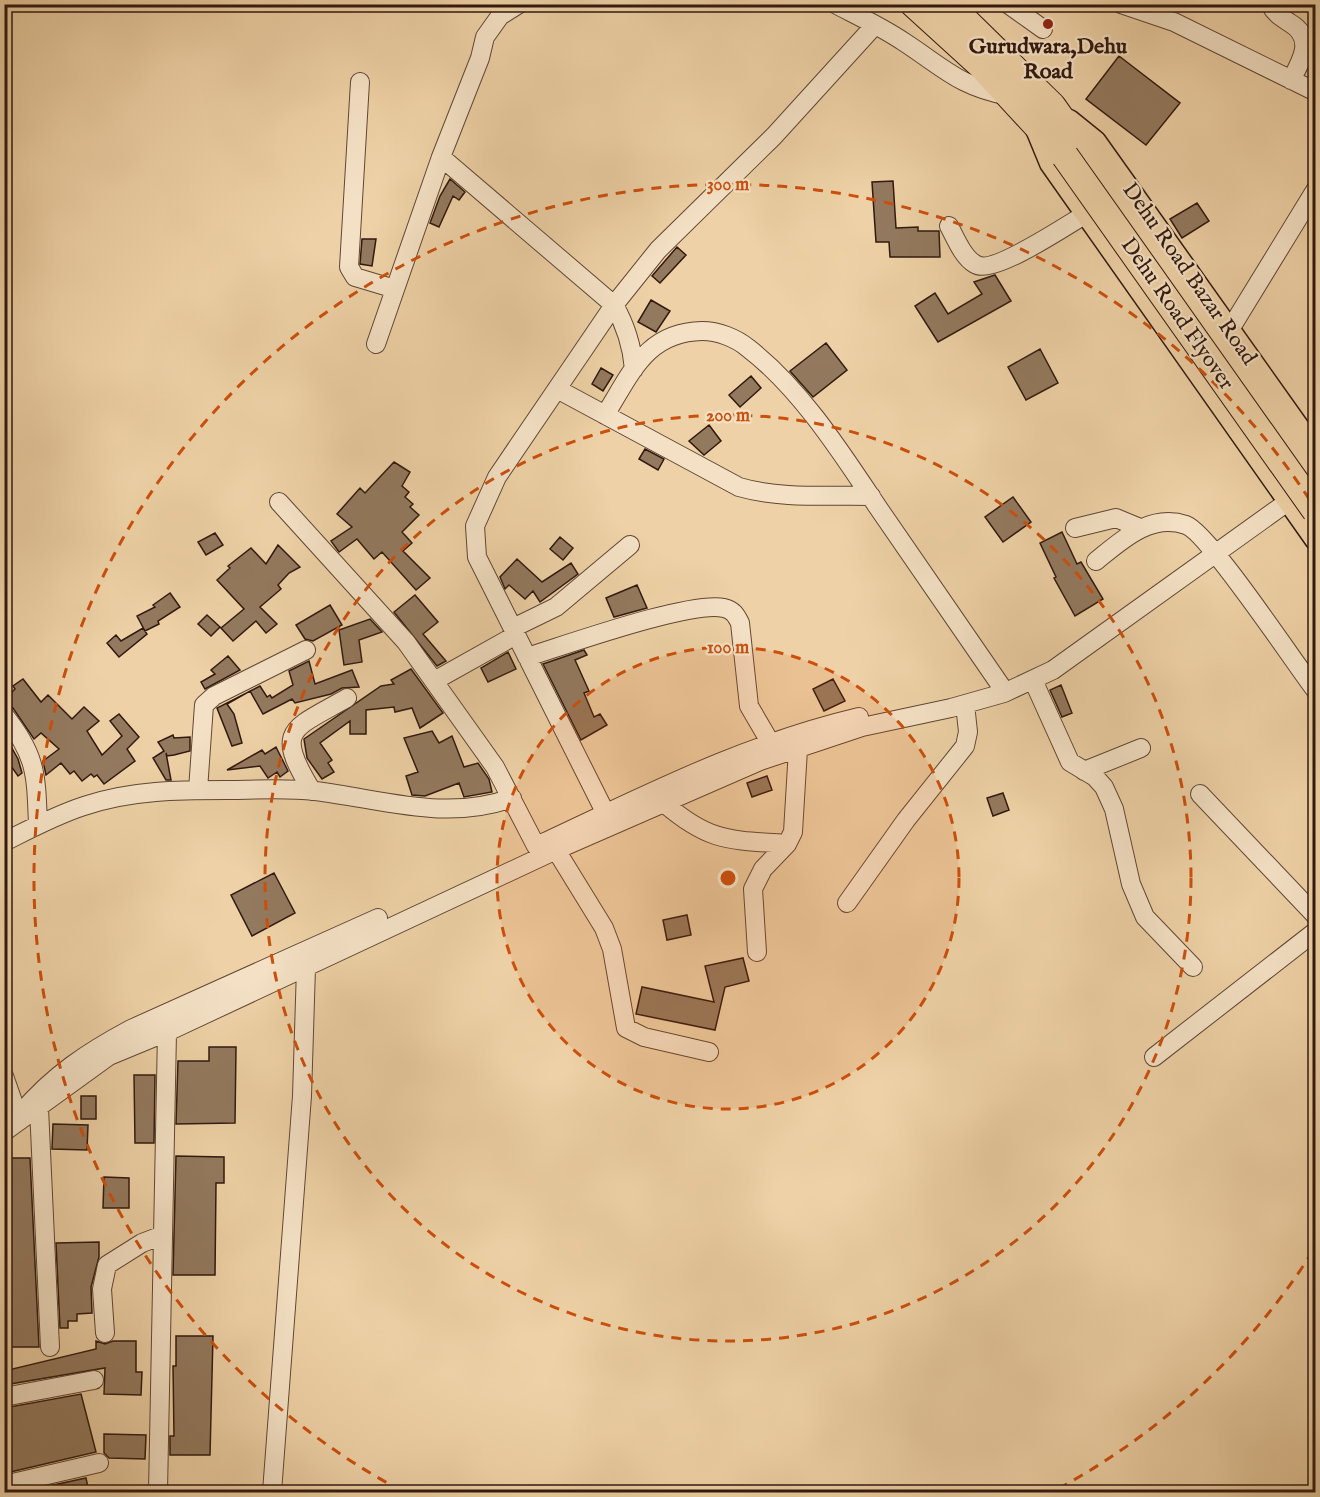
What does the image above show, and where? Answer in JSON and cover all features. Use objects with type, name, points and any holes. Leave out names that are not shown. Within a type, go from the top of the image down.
[{"type":"highway","points":[[914,4],[1011,96],[1043,114]]},
{"type":"highway","points":[[948,4],[1043,114]]},
{"type":"highway","name":"Dehu Road Flyover","points":[[1043,114],[1316,479]]},
{"type":"highway","name":"Dehu Road Flyover","points":[[1072,151],[1316,511]]},
{"type":"main road","points":[[1043,114],[1051,163],[1316,539]]},
{"type":"main road","name":"Dehu Road Bazar Road","points":[[1043,114],[1095,142],[1316,453]]},
{"type":"street","points":[[376,344],[441,157],[488,31],[500,16],[519,4]]},
{"type":"street","points":[[835,4],[905,42],[954,78],[982,91],[1011,96]]},
{"type":"street","points":[[1008,4],[1043,29]]},
{"type":"street","points":[[1121,4],[1174,22],[1316,92]]},
{"type":"street","points":[[1270,4],[1275,13],[1294,25],[1304,36],[1305,49],[1291,80]]},
{"type":"street","points":[[606,814],[477,557],[475,526],[497,477],[614,305],[658,250],[774,136],[875,24]]},
{"type":"street","points":[[360,82],[349,267],[355,277],[395,289]]},
{"type":"street","points":[[441,157],[614,305],[625,325],[632,350],[634,369]]},
{"type":"street","points":[[1229,331],[1310,210],[1316,189]]},
{"type":"street","points":[[949,226],[966,256],[976,266],[987,268],[1007,260],[1086,214]]},
{"type":"street","points":[[605,415],[643,354],[659,342],[682,334],[703,331],[733,339],[748,347],[778,376],[831,438],[1000,686]]},
{"type":"street","points":[[557,389],[739,487],[756,492],[779,494],[871,496]]},
{"type":"street","points":[[4,1132],[43,1086],[93,1049],[131,1029],[360,934],[760,761],[862,728],[1004,693],[1033,680],[1053,670],[1289,502],[1316,479]]},
{"type":"street","points":[[279,502],[406,642],[495,767],[536,846]]},
{"type":"street","points":[[1075,528],[1116,518],[1140,528]]},
{"type":"street","points":[[1096,561],[1146,525],[1183,524],[1193,528],[1216,554],[1316,691]]},
{"type":"street","points":[[434,681],[556,607],[630,545]]},
{"type":"street","points":[[527,657],[684,610],[725,608],[735,612],[740,623],[749,706],[770,742]]},
{"type":"street","points":[[198,790],[204,705],[214,696],[306,650]]},
{"type":"street","points":[[4,1132],[109,1056],[306,968],[360,934],[536,846],[720,760],[830,724],[1000,686],[1053,670]]},
{"type":"street","points":[[1033,680],[1066,756],[1070,762],[1104,787],[1114,810],[1136,901],[1145,917],[1193,967]]},
{"type":"street","points":[[312,791],[293,758],[291,737],[298,726],[347,698]]},
{"type":"street","points":[[848,903],[906,820],[965,746],[968,732],[965,704]]},
{"type":"street","points":[[4,715],[19,734],[35,768],[38,825]]},
{"type":"street","points":[[757,952],[753,889],[763,869],[787,844],[796,818],[798,748]]},
{"type":"street","points":[[1084,771],[1141,748]]},
{"type":"street","points":[[4,842],[83,806],[117,797],[198,790],[312,791],[399,807],[450,810],[488,806],[512,798]]},
{"type":"street","points":[[1200,794],[1316,916]]},
{"type":"street","points":[[664,803],[699,830],[720,837],[787,844]]},
{"type":"street","points":[[556,850],[604,928],[612,949],[626,1028],[644,1037],[709,1052]]},
{"type":"street","points":[[1154,1057],[1316,931]]},
{"type":"street","points":[[272,1492],[303,1096],[306,968]]},
{"type":"street","points":[[158,1492],[167,1032]]},
{"type":"street","points":[[4,1076],[8,1093],[18,1116]]},
{"type":"street","points":[[39,1108],[50,1347]]},
{"type":"street","points":[[105,1333],[102,1282],[107,1265],[142,1243],[163,1235]]},
{"type":"street","points":[[4,1397],[94,1380]]},
{"type":"street","points":[[4,1485],[99,1463]]},
{"type":"building","points":[[1119,56],[1180,103],[1146,145],[1086,99]]},
{"type":"building","points":[[450,179],[465,192],[459,200],[453,196],[439,227],[430,223],[440,196]]},
{"type":"building","points":[[893,181],[896,228],[918,227],[918,231],[939,231],[940,257],[890,257],[889,242],[876,242],[872,182]]},
{"type":"building","points":[[1197,203],[1209,221],[1182,238],[1170,219]]},
{"type":"building","points":[[362,239],[376,239],[372,266],[360,264]]},
{"type":"building","points":[[677,247],[686,255],[660,283],[652,276]]},
{"type":"building","points":[[995,275],[1011,301],[938,342],[915,306],[935,293],[948,314],[982,294],[974,282]]},
{"type":"building","points":[[651,300],[670,311],[656,332],[638,322]]},
{"type":"building","points":[[826,343],[847,370],[813,397],[790,371]]},
{"type":"building","points":[[1040,349],[1058,383],[1026,400],[1008,367]]},
{"type":"building","points":[[601,368],[613,375],[603,391],[592,384]]},
{"type":"building","points":[[751,376],[761,388],[740,407],[729,395]]},
{"type":"building","points":[[709,425],[721,441],[704,455],[689,441]]},
{"type":"building","points":[[645,449],[664,459],[658,470],[639,459]]},
{"type":"building","points":[[394,462],[410,472],[402,486],[409,492],[405,497],[413,504],[410,507],[419,515],[402,532],[412,543],[403,551],[430,578],[416,590],[382,552],[374,559],[357,539],[339,552],[331,541],[352,527],[337,514],[360,488],[365,493]]},
{"type":"building","points":[[1013,497],[1031,522],[1003,542],[985,517]]},
{"type":"building","points":[[1062,532],[1077,564],[1081,562],[1103,599],[1075,616],[1054,578],[1056,577],[1040,543]]},
{"type":"building","points":[[215,533],[223,545],[206,555],[198,542]]},
{"type":"building","points":[[560,537],[573,548],[563,560],[550,549]]},
{"type":"building","points":[[278,545],[300,567],[289,573],[278,585],[281,589],[260,607],[277,624],[266,633],[256,621],[233,641],[221,628],[244,609],[217,580],[230,568],[228,566],[251,548],[266,564]]},
{"type":"building","points":[[517,559],[542,582],[571,563],[578,574],[540,602],[533,591],[525,599],[509,585],[505,589],[500,577]]},
{"type":"building","points":[[637,585],[647,608],[614,617],[606,598]]},
{"type":"building","points":[[170,593],[180,607],[158,621],[159,624],[145,631],[137,616],[155,607],[153,605]]},
{"type":"building","points":[[415,595],[438,622],[423,634],[446,661],[437,666],[394,612]]},
{"type":"building","points":[[330,605],[342,625],[313,641],[305,639],[296,625]]},
{"type":"building","points":[[207,615],[220,627],[211,636],[198,624]]},
{"type":"building","points":[[370,619],[382,632],[359,640],[362,662],[344,665],[339,630]]},
{"type":"building","points":[[143,628],[147,634],[119,657],[107,643],[116,635],[121,641]]},
{"type":"building","points":[[584,650],[587,655],[575,660],[589,691],[584,693],[594,717],[600,714],[607,725],[581,740],[543,664]]},
{"type":"building","points":[[508,652],[516,669],[488,682],[481,668]]},
{"type":"building","points":[[228,656],[240,670],[205,689],[201,682],[215,674],[211,670]]},
{"type":"building","points":[[309,661],[315,684],[352,670],[359,687],[342,688],[331,694],[295,703],[292,699],[263,714],[250,691],[260,686],[267,697],[270,695],[272,698],[293,685],[289,671]]},
{"type":"building","points":[[411,669],[443,713],[420,728],[412,708],[395,712],[394,707],[366,710],[366,734],[350,734],[350,721],[320,743],[332,760],[328,763],[334,772],[322,779],[307,758],[304,739],[381,686],[394,684],[391,680]]},
{"type":"building","points":[[23,679],[41,702],[48,695],[72,719],[84,707],[99,721],[87,731],[102,755],[122,736],[110,721],[119,714],[139,737],[127,749],[135,761],[104,784],[97,775],[94,777],[91,774],[82,781],[74,771],[70,774],[61,763],[46,775],[43,761],[59,749],[41,733],[34,739],[13,708],[4,704],[4,700],[15,689],[13,686]]},
{"type":"building","points":[[833,679],[845,701],[824,711],[813,689]]},
{"type":"building","points":[[1061,685],[1072,713],[1062,717],[1050,690]]},
{"type":"building","points":[[248,692],[227,704],[234,714],[242,743],[232,746],[217,708]]},
{"type":"building","points":[[432,731],[439,743],[452,736],[464,767],[478,763],[489,779],[492,792],[464,797],[459,783],[425,796],[412,795],[406,776],[418,772],[404,738]]},
{"type":"building","points":[[4,734],[18,759],[22,773],[18,776],[4,756]]},
{"type":"building","points":[[173,735],[174,738],[190,737],[190,751],[167,756],[166,753],[171,780],[166,780],[153,758],[164,751],[158,742]]},
{"type":"building","points":[[276,747],[288,771],[280,777],[277,772],[268,778],[260,766],[227,770],[262,750],[265,754]]},
{"type":"building","points":[[767,776],[772,790],[752,797],[747,783]]},
{"type":"building","points":[[1003,793],[1009,810],[993,816],[987,798]]},
{"type":"building","points":[[274,873],[295,913],[252,936],[231,895]]},
{"type":"building","points":[[687,915],[691,935],[667,940],[663,920]]},
{"type":"building","points":[[743,958],[749,981],[725,987],[715,1030],[636,1014],[642,987],[714,1002],[705,966]]},
{"type":"building","points":[[209,1047],[236,1047],[235,1123],[176,1124],[178,1061],[209,1061]]},
{"type":"building","points":[[134,1075],[155,1075],[154,1143],[135,1143]]},
{"type":"building","points":[[81,1096],[96,1096],[96,1119],[81,1119]]},
{"type":"building","points":[[53,1124],[88,1125],[87,1150],[52,1149]]},
{"type":"building","points":[[176,1156],[224,1157],[224,1183],[216,1183],[215,1275],[173,1275]]},
{"type":"building","points":[[4,1158],[30,1158],[39,1347],[4,1347]]},
{"type":"building","points":[[104,1177],[129,1178],[129,1208],[103,1208]]},
{"type":"building","points":[[99,1242],[99,1257],[91,1287],[92,1313],[77,1314],[77,1321],[68,1321],[68,1328],[60,1328],[56,1243]]},
{"type":"building","points":[[176,1336],[213,1336],[210,1455],[170,1455],[170,1436],[174,1436],[173,1366],[176,1366]]},
{"type":"building","points":[[96,1341],[105,1344],[113,1341],[136,1341],[136,1372],[142,1372],[141,1395],[104,1394],[105,1368],[4,1385],[4,1371],[96,1349]]},
{"type":"building","points":[[81,1394],[96,1452],[6,1473],[4,1408]]},
{"type":"building","points":[[104,1434],[146,1435],[145,1459],[109,1458],[104,1453]]},
{"type":"building","points":[[86,1478],[89,1492],[21,1492]]},
{"type":"place","name":"Gurudwara,Dehu Road","points":[[1048,24]]}]
